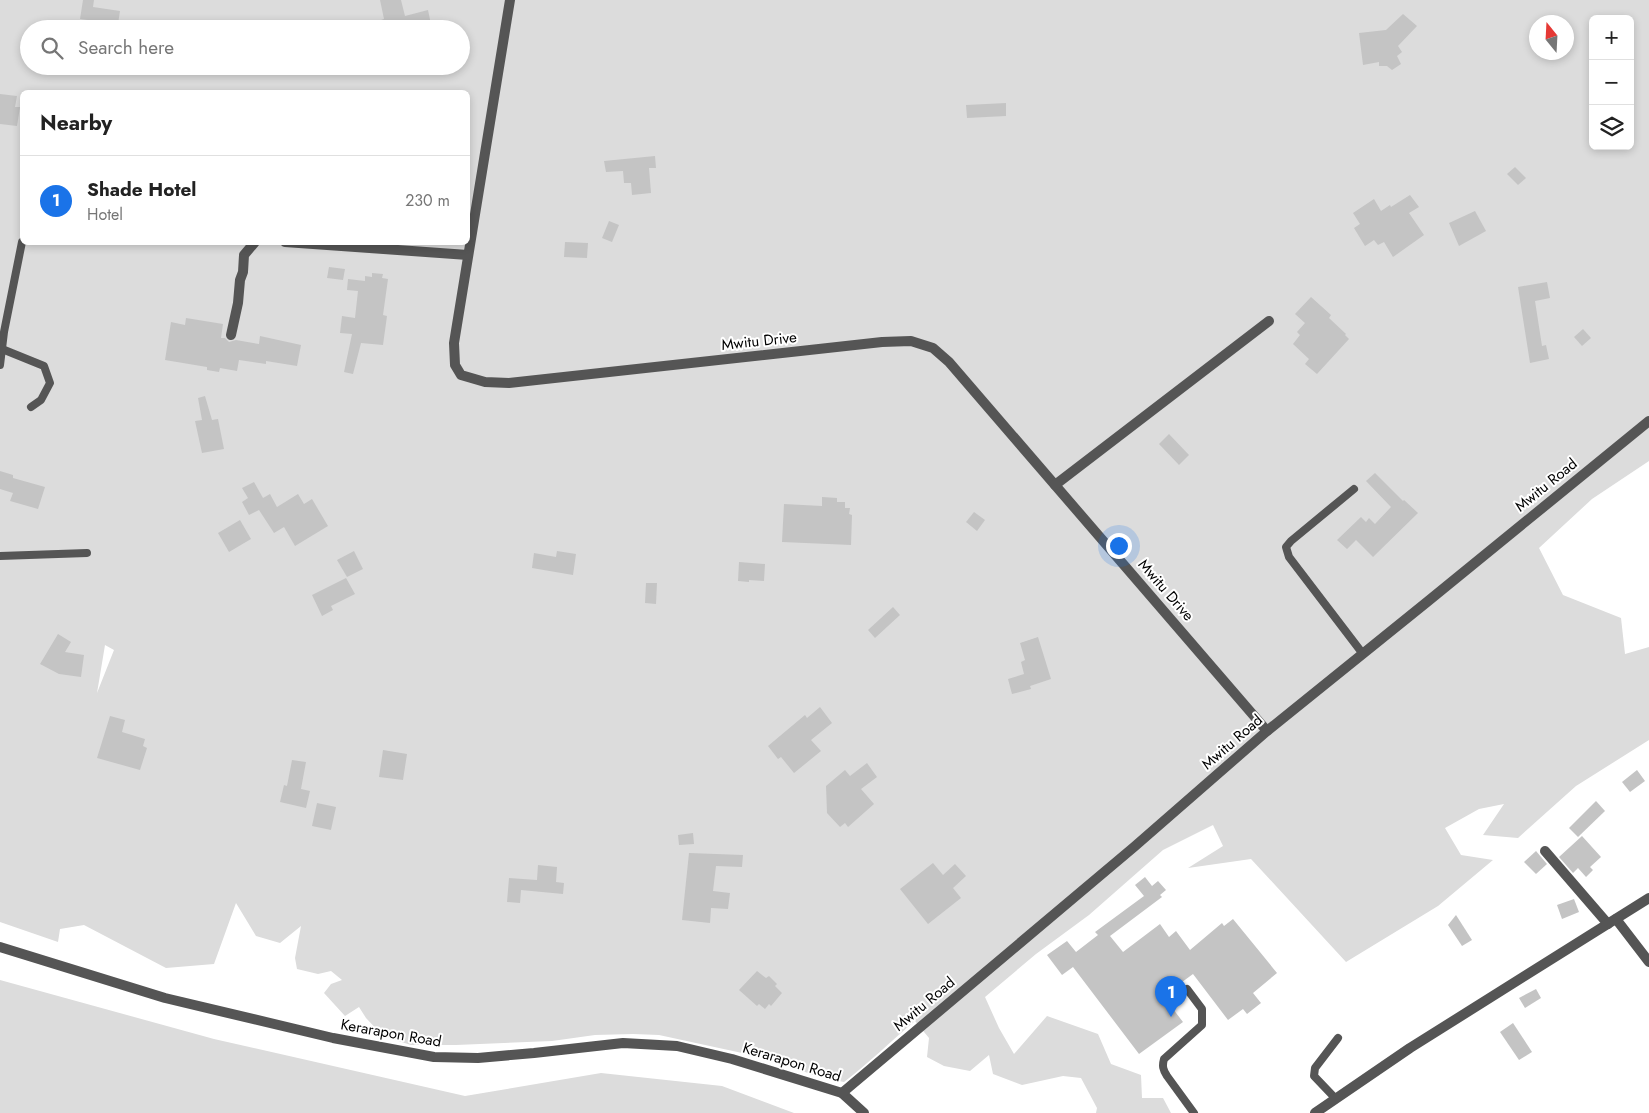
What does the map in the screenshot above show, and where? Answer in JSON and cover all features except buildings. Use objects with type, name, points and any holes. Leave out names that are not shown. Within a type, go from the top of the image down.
[{"type":"street","name":"Mwitu Drive","points":[[470,243],[510,0]]},
{"type":"street","points":[[231,334],[238,303],[244,255],[252,245]]},
{"type":"street","points":[[327,245],[468,255]]},
{"type":"street","name":"Mwitu Drive","points":[[470,245],[454,343],[456,365],[461,375],[485,382],[509,382],[882,342],[911,341],[933,348],[949,362],[1267,731]]},
{"type":"street","points":[[1055,485],[1269,321]]},
{"type":"street","name":"Mwitu Road","points":[[842,1093],[1134,847],[1267,731],[1649,421]]},
{"type":"street","points":[[1544,851],[1649,962]]},
{"type":"street","points":[[1314,1113],[1410,1048],[1649,898]]},
{"type":"street","name":"Kerarapon Road","points":[[0,947],[165,998],[334,1038],[434,1057],[478,1058],[623,1043],[677,1046],[732,1060],[842,1093],[864,1113]]},
{"type":"lane","points":[[0,365],[4,332],[21,245]]},
{"type":"lane","points":[[2,349],[44,366],[50,383],[41,400],[31,407]]},
{"type":"lane","points":[[1354,489],[1290,541],[1286,547],[1289,557],[1363,654]]},
{"type":"lane","points":[[0,556],[87,553]]},
{"type":"lane","points":[[1187,989],[1202,1009],[1202,1025],[1164,1059],[1162,1064],[1163,1071],[1194,1113]]},
{"type":"lane","points":[[1335,1098],[1314,1076],[1315,1068],[1338,1038]]},
{"type":"shaded area","points":[[0,0],[1649,0],[1649,461],[1592,499],[1539,548],[1563,595],[1621,618],[1625,654],[1649,647],[1649,740],[1576,786],[1518,838],[1483,835],[1504,804],[1479,809],[1445,828],[1461,855],[1493,860],[1438,906],[1346,962],[1251,859],[1188,868],[1223,846],[1213,825],[1163,850],[1089,915],[1036,954],[985,997],[999,1028],[1014,1054],[1047,1016],[1098,1034],[1111,1064],[1141,1075],[1142,1098],[1163,1098],[1171,1113],[1096,1113],[1097,1108],[1081,1078],[1063,1076],[1022,1085],[993,1074],[989,1055],[970,1071],[944,1066],[927,1057],[929,1038],[915,1021],[844,1082],[816,1076],[770,1059],[659,1035],[595,1035],[552,1041],[411,1045],[383,1036],[366,1018],[359,1007],[345,1016],[324,993],[331,984],[342,980],[331,971],[318,974],[297,969],[295,958],[301,926],[280,943],[256,936],[236,903],[214,964],[166,968],[84,925],[60,929],[58,942],[0,922]],"holes":[[[105,645],[114,650],[97,693]]]},
{"type":"shaded area","points":[[0,980],[214,1039],[465,1096],[601,1073],[722,1086],[794,1113],[0,1113]]},
{"type":"place","name":"Shade Hotel","points":[[1171,1017]]}]
